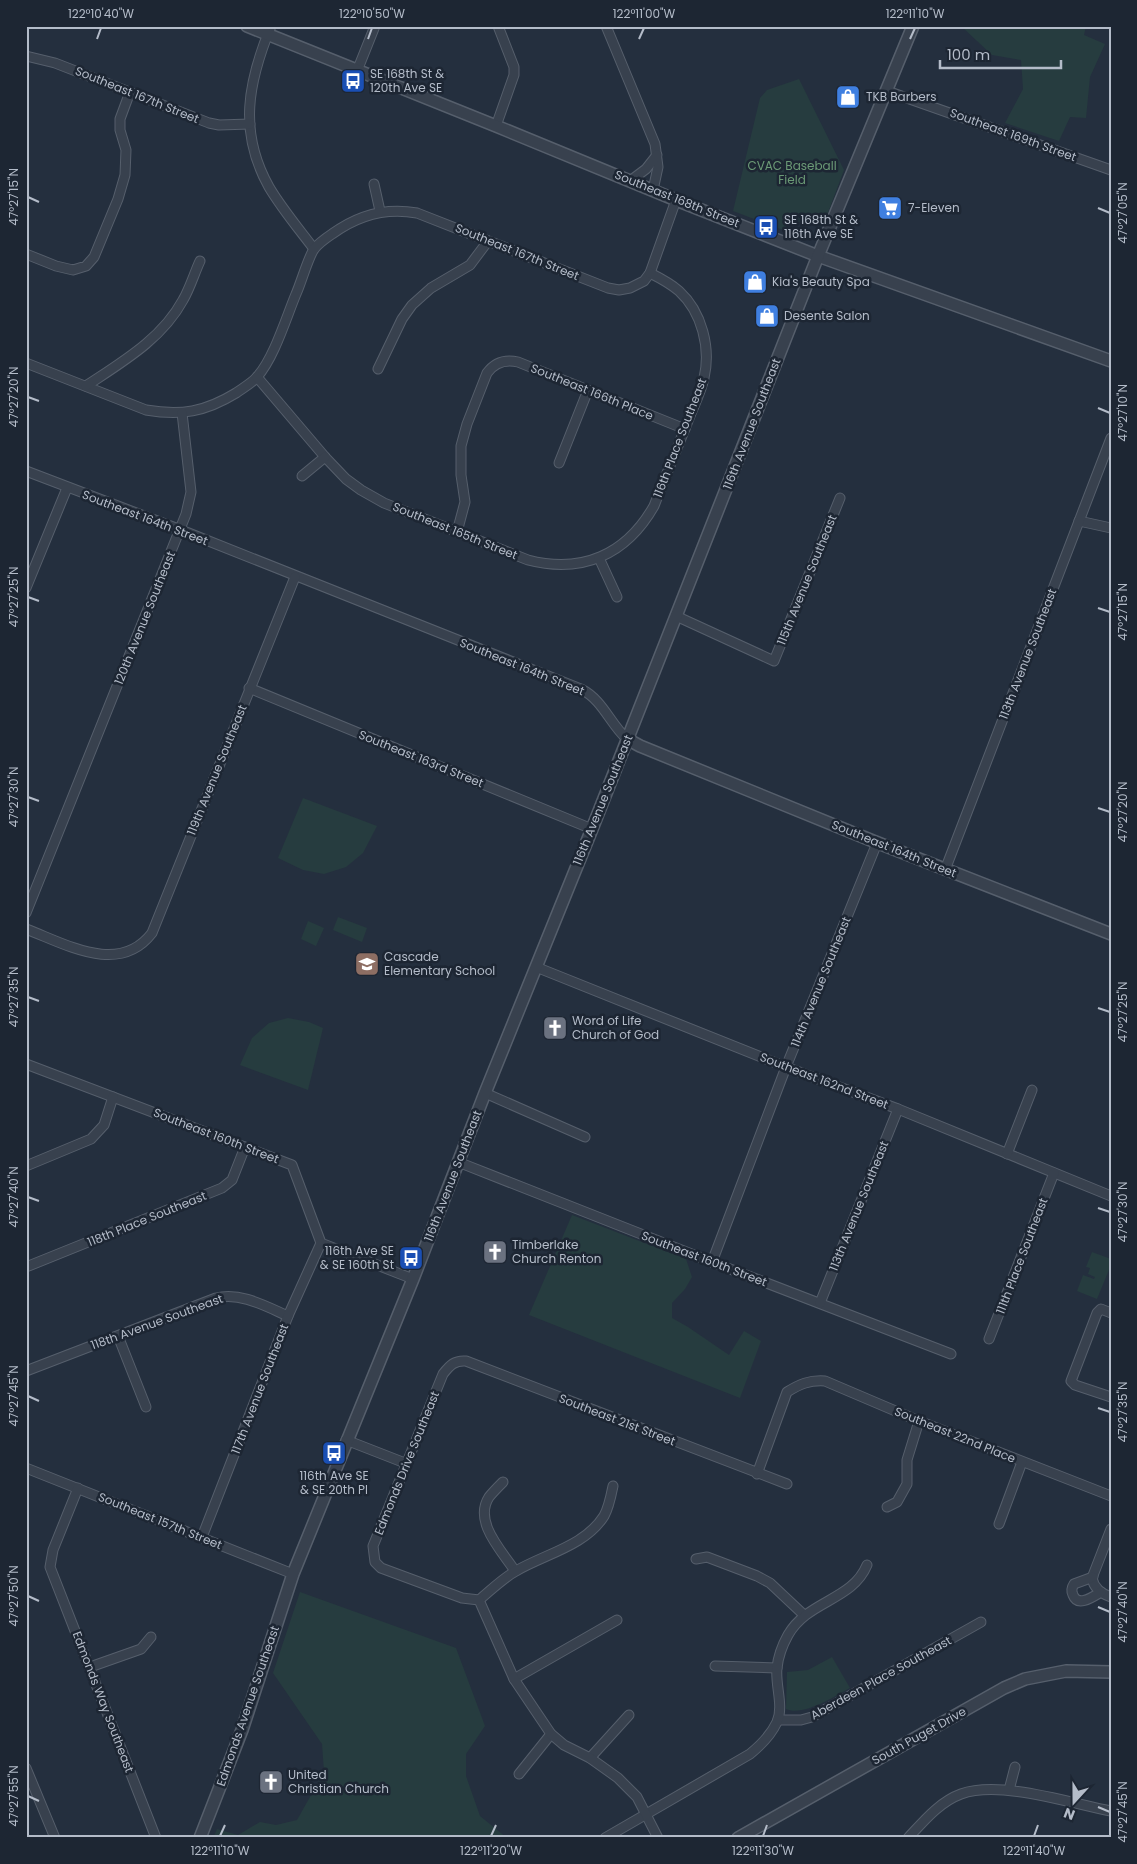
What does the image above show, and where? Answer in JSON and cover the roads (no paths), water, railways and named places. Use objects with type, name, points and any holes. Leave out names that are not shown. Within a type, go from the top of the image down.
[{"type":"street","name":"Southeast 168th Street","points":[[247,26],[269,30],[357,71],[818,256],[1111,361]]},
{"type":"street","points":[[357,71],[375,26]]},
{"type":"street","points":[[496,126],[514,75],[514,67],[498,26]]},
{"type":"street","points":[[606,26],[654,144],[658,167],[653,190]]},
{"type":"street","name":"116th Avenue Southeast","points":[[293,1574],[413,1279],[818,256],[913,26]]},
{"type":"street","points":[[26,363],[146,410],[161,413],[197,411],[212,406],[257,377],[277,342],[314,249],[266,180],[255,152],[250,124],[251,85],[269,30]]},
{"type":"street","name":"Southeast 167th Street","points":[[26,56],[55,63],[210,124],[250,124]]},
{"type":"street","name":"Southeast 169th Street","points":[[887,91],[1111,170]]},
{"type":"street","points":[[26,254],[56,266],[74,270],[86,266],[94,257],[118,199],[125,175],[126,160],[120,119],[130,92]]},
{"type":"street","points":[[630,181],[646,169],[657,155]]},
{"type":"street","points":[[374,184],[380,211]]},
{"type":"street","points":[[650,273],[676,200]]},
{"type":"street","name":"Southeast 167th Street","points":[[314,249],[342,226],[355,220],[380,211],[406,211],[417,213],[613,290],[636,286],[650,273]]},
{"type":"street","points":[[378,369],[402,318],[412,305],[431,288],[470,265],[488,241]]},
{"type":"street","points":[[86,386],[138,351],[163,328],[183,301],[200,261]]},
{"type":"street","name":"116th Place Southeast","points":[[599,558],[622,544],[640,528],[654,506],[704,378],[706,354],[704,338],[696,312],[688,300],[667,282],[650,273]]},
{"type":"street","name":"Southeast 166th Place","points":[[457,532],[465,502],[460,462],[463,437],[487,374],[499,362],[518,362],[685,429]]},
{"type":"street","name":"Southeast 165th Street","points":[[257,377],[346,479],[372,497],[541,564],[555,566],[599,558]]},
{"type":"street","points":[[559,463],[588,390]]},
{"type":"street","name":"120th Avenue Southeast","points":[[26,912],[181,530],[191,492],[182,413]]},
{"type":"street","name":"113th Avenue Southeast","points":[[944,870],[1111,438]]},
{"type":"street","points":[[302,476],[325,457]]},
{"type":"street","name":"Southeast 164th Street","points":[[26,471],[181,530],[581,690],[595,698],[618,730],[627,739],[640,746],[944,870],[1111,934]]},
{"type":"street","points":[[26,588],[67,488]]},
{"type":"street","name":"115th Avenue Southeast","points":[[676,616],[774,661],[840,498]]},
{"type":"street","points":[[1079,521],[1111,528]]},
{"type":"street","points":[[599,558],[617,597]]},
{"type":"street","name":"119th Avenue Southeast","points":[[26,929],[90,953],[104,956],[127,953],[146,942],[152,934],[295,577]]},
{"type":"street","name":"Southeast 163rd Street","points":[[249,688],[592,829]]},
{"type":"street","name":"114th Avenue Southeast","points":[[712,1262],[786,1067],[877,843]]},
{"type":"street","name":"Southeast 162nd Street","points":[[536,967],[786,1067],[898,1109],[1111,1196]]},
{"type":"street","name":"Southeast 160th Street","points":[[26,1064],[292,1165],[321,1243]]},
{"type":"street","points":[[1007,1154],[1032,1090]]},
{"type":"street","points":[[486,1093],[585,1137]]},
{"type":"street","points":[[26,1166],[91,1139],[104,1125],[113,1097]]},
{"type":"street","name":"113th Avenue Southeast","points":[[820,1303],[898,1109]]},
{"type":"street","name":"118th Place Southeast","points":[[26,1268],[222,1188],[232,1180],[245,1147]]},
{"type":"street","name":"Southeast 160th Street","points":[[458,1162],[951,1354]]},
{"type":"street","name":"111th Place Southeast","points":[[989,1340],[1054,1173]]},
{"type":"street","points":[[321,1243],[413,1279]]},
{"type":"street","name":"117th Avenue Southeast","points":[[202,1537],[288,1316],[321,1243]]},
{"type":"street","name":"118th Avenue Southeast","points":[[26,1371],[216,1298],[238,1296],[288,1316]]},
{"type":"street","points":[[1111,1313],[1101,1309],[1097,1313],[1071,1381],[1075,1386],[1111,1397]]},
{"type":"street","points":[[118,1336],[146,1407]]},
{"type":"street","name":"Southeast 21st Street","points":[[449,1366],[457,1360],[466,1360],[787,1484]]},
{"type":"street","name":"Edmonds Drive Southeast","points":[[449,1366],[443,1374],[405,1463],[373,1546],[375,1562],[381,1568],[462,1598],[479,1600]]},
{"type":"street","name":"Southeast 22nd Place","points":[[757,1474],[787,1392],[798,1384],[812,1380],[825,1382],[1111,1496]]},
{"type":"street","points":[[888,1507],[897,1502],[907,1484],[907,1460],[920,1421]]},
{"type":"street","points":[[346,1440],[405,1463]]},
{"type":"street","points":[[999,1524],[1022,1462]]},
{"type":"street","name":"Southeast 157th Street","points":[[26,1468],[293,1574]]},
{"type":"street","points":[[503,1482],[489,1497],[485,1507],[484,1519],[488,1530],[514,1571]]},
{"type":"street","points":[[613,1486],[610,1502],[604,1515],[593,1529],[576,1541],[514,1571],[479,1600],[514,1679],[551,1734],[564,1745],[590,1758],[618,1778],[637,1797],[658,1838]]},
{"type":"street","name":"Edmonds Way Southeast","points":[[78,1488],[52,1550],[50,1567],[156,1838]]},
{"type":"street","points":[[1111,1529],[1093,1576],[1093,1583],[1099,1590],[1111,1597]]},
{"type":"street","points":[[696,1559],[707,1558],[757,1576],[770,1583],[804,1615]]},
{"type":"street","points":[[605,1838],[750,1754],[763,1743],[778,1720],[777,1668],[787,1637],[804,1615],[850,1588],[861,1577],[867,1565]]},
{"type":"street","name":"Edmonds Avenue Southeast","points":[[200,1838],[242,1730],[293,1574]]},
{"type":"street","points":[[1093,1576],[1074,1584],[1073,1596],[1078,1600],[1084,1601],[1099,1590]]},
{"type":"street","points":[[514,1679],[617,1620]]},
{"type":"street","name":"Aberdeen Place Southeast","points":[[778,1720],[801,1720],[812,1717],[981,1622]]},
{"type":"street","points":[[90,1667],[141,1649],[150,1638]]},
{"type":"street","points":[[715,1666],[777,1668]]},
{"type":"street","name":"South Puget Drive","points":[[738,1838],[1004,1688],[1025,1679],[1066,1671],[1111,1672]]},
{"type":"street","points":[[590,1758],[629,1716]]},
{"type":"street","points":[[519,1774],[551,1734]]},
{"type":"street","points":[[1009,1790],[1015,1767]]},
{"type":"street","points":[[26,1768],[55,1838]]},
{"type":"street","points":[[908,1838],[942,1804],[961,1794],[986,1790],[1009,1790],[1111,1811]]},
{"type":"place","name":"SE 168th St & 120th Ave SE","points":[[353,81]]},
{"type":"place","name":"TKB Barbers","points":[[848,97]]},
{"type":"place","name":"7-Eleven","points":[[890,208]]},
{"type":"place","name":"SE 168th St & 116th Ave SE","points":[[766,227]]},
{"type":"place","name":"Kia's Beauty Spa","points":[[755,282]]},
{"type":"place","name":"Desente Salon","points":[[767,316]]},
{"type":"place","name":"Cascade Elementary School","points":[[367,964]]},
{"type":"place","name":"Word of Life Church of God","points":[[555,1028]]},
{"type":"place","name":"Timberlake Church Renton","points":[[495,1252]]},
{"type":"place","name":"116th Ave SE & SE 160th St","points":[[411,1258]]},
{"type":"place","name":"116th Ave SE & SE 20th Pl","points":[[334,1453]]},
{"type":"place","name":"United Christian Church","points":[[271,1782]]},
{"type":"park label","name":"CVAC Baseball Field","points":[[792,173]]}]
